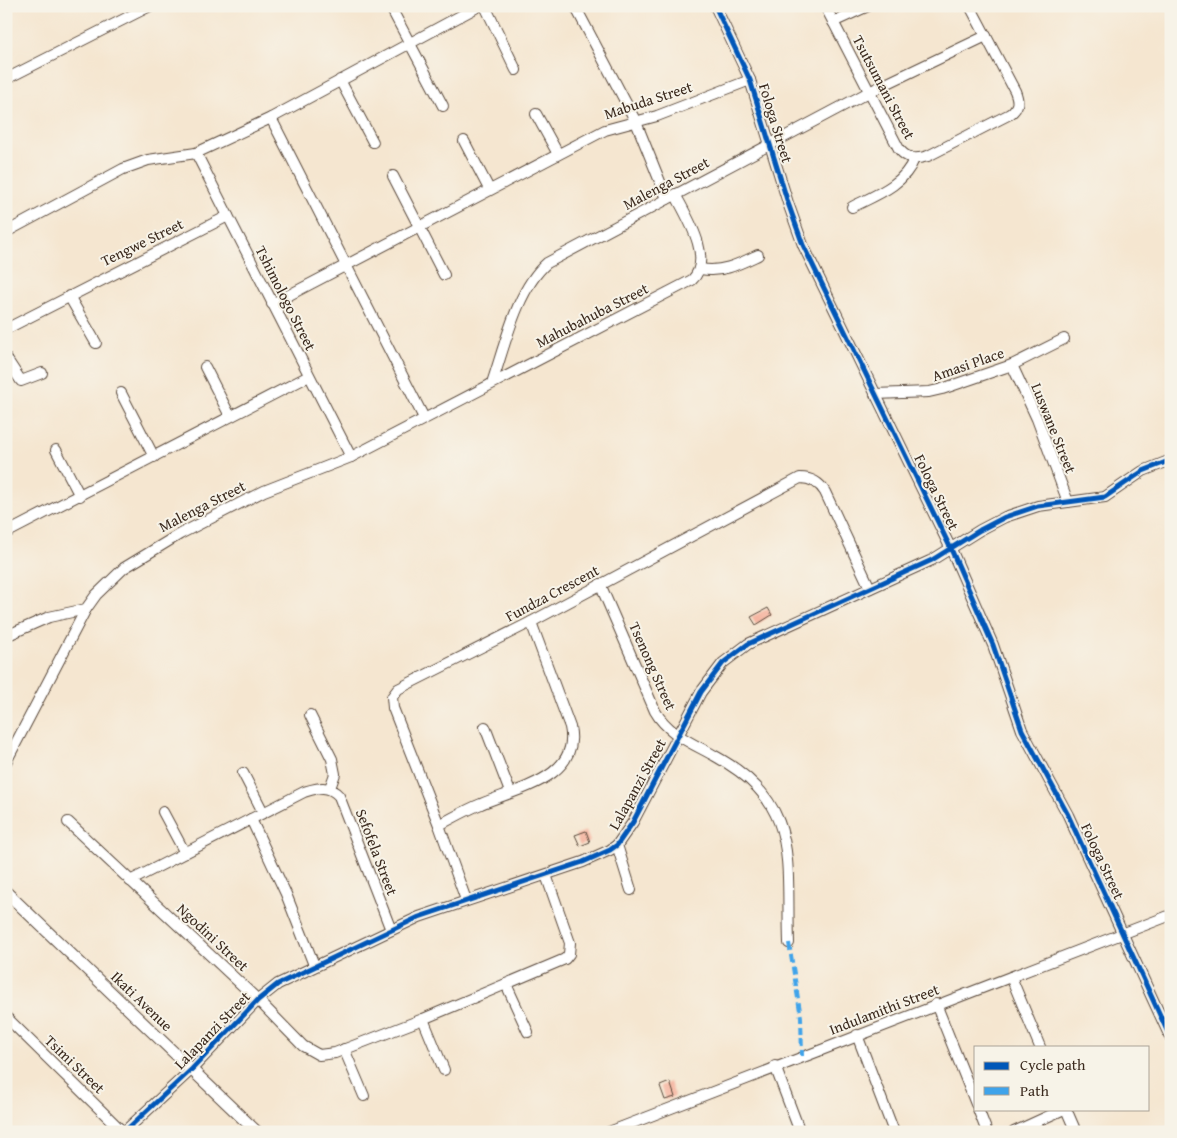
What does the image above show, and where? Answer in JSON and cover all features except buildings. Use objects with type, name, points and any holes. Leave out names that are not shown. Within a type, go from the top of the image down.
[{"type":"street","points":[[6,79],[150,6]]},
{"type":"street","points":[[390,6],[443,106]]},
{"type":"street","points":[[6,232],[123,168],[166,156],[196,153],[271,118],[479,6]]},
{"type":"street","points":[[484,6],[516,70]]},
{"type":"street","points":[[575,6],[636,122],[671,196],[701,253],[701,269],[712,271],[727,269],[758,255]]},
{"type":"street","name":"Fologa Street","points":[[716,6],[750,80],[803,245],[951,549],[993,645],[1022,730],[1068,815],[1171,1039]]},
{"type":"street","name":"Tsutsumani Street","points":[[825,6],[899,149],[904,154],[914,158]]},
{"type":"street","name":"Tsutsumani Street","points":[[833,22],[868,6]]},
{"type":"street","points":[[852,207],[893,186],[909,172],[914,158],[928,156],[1010,114],[1017,107],[1016,91],[970,6]]},
{"type":"street","name":"Malenga Street","points":[[6,762],[86,609],[96,595],[116,575],[155,548],[264,491],[351,456],[492,383],[525,293],[539,270],[558,257],[869,92],[986,36]]},
{"type":"street","points":[[340,80],[373,142]]},
{"type":"street","name":"Mabuda Street","points":[[272,304],[605,130],[657,116],[750,80]]},
{"type":"street","points":[[536,114],[558,154]]},
{"type":"street","points":[[271,118],[424,418]]},
{"type":"street","points":[[464,141],[489,189]]},
{"type":"street","name":"Tshimologo Street","points":[[196,153],[351,456]]},
{"type":"street","points":[[393,176],[444,275]]},
{"type":"street","name":"Tengwe Street","points":[[6,329],[228,216]]},
{"type":"street","name":"Mahubahuba Street","points":[[492,383],[684,285],[696,277],[701,269]]},
{"type":"street","points":[[70,296],[96,343]]},
{"type":"street","name":"Amasi Place","points":[[875,394],[936,391],[1012,365],[1064,339]]},
{"type":"street","points":[[6,358],[21,381],[42,373]]},
{"type":"street","name":"Luswane Street","points":[[1012,365],[1036,419],[1068,502]]},
{"type":"street","points":[[205,367],[230,416]]},
{"type":"street","points":[[6,533],[309,376]]},
{"type":"street","points":[[121,393],[154,457]]},
{"type":"street","points":[[56,450],[80,496]]},
{"type":"street","name":"Lalapanzi Street","points":[[124,1132],[192,1069],[258,1000],[278,984],[391,930],[466,900],[598,856],[617,845],[633,822],[701,692],[723,663],[735,653],[766,635],[932,560],[980,530],[1012,515],[1038,506],[1111,495],[1143,471],[1171,460]]},
{"type":"street","name":"Fundza Crescent","points":[[466,900],[393,708],[392,697],[401,686],[530,622],[800,478],[808,478],[821,486],[825,492],[870,588]]},
{"type":"street","name":"Tsenong Street","points":[[600,584],[655,711],[665,726],[678,736],[742,772],[760,790],[776,813],[783,829],[788,864],[789,943]]},
{"type":"street","points":[[6,636],[49,617],[86,609]]},
{"type":"street","points":[[439,825],[469,809],[538,782],[556,771],[563,764],[571,745],[572,736],[530,622]]},
{"type":"street","points":[[130,881],[304,792],[316,788],[330,788],[335,774],[332,759],[310,715]]},
{"type":"street","points":[[485,727],[510,792]]},
{"type":"street","points":[[242,773],[263,812]]},
{"type":"street","name":"Sefofela Street","points":[[330,788],[338,796],[344,807],[391,930]]},
{"type":"street","points":[[163,812],[185,853]]},
{"type":"street","points":[[250,819],[286,894],[314,966]]},
{"type":"street","name":"Ngodini Street","points":[[68,822],[258,1000],[310,1052],[319,1055],[344,1050],[560,962],[569,954],[568,935],[546,874]]},
{"type":"street","points":[[617,845],[631,890]]},
{"type":"street","name":"Ikati Avenue","points":[[6,892],[257,1132]]},
{"type":"street","name":"Indulamithi Street","points":[[609,1132],[936,1004],[1171,915]]},
{"type":"street","points":[[1011,977],[1040,1046]]},
{"type":"street","points":[[506,984],[528,1032]]},
{"type":"street","points":[[936,1004],[974,1099]]},
{"type":"street","name":"Tsimi Street","points":[[6,1017],[124,1132]]},
{"type":"street","points":[[423,1019],[444,1070]]},
{"type":"street","points":[[856,1036],[894,1132]]},
{"type":"street","points":[[344,1050],[364,1096]]},
{"type":"street","points":[[776,1066],[800,1132]]},
{"type":"street","points":[[978,1110],[987,1132]]},
{"type":"street","points":[[1014,1132],[1063,1110]]},
{"type":"street","points":[[1065,1110],[1076,1132]]},
{"type":"marked path","points":[[789,943],[801,1017],[802,1056]]},
{"type":"cycle path","points":[[715,6],[750,80],[803,245],[951,549],[993,645],[1022,730],[1068,815],[1171,1039]]},
{"type":"cycle path","points":[[124,1132],[192,1069],[258,1000],[278,984],[419,917],[583,862],[617,845],[633,822],[701,692],[723,663],[748,644],[932,560],[1005,517],[1038,506],[1105,497],[1143,471],[1171,460]]}]
